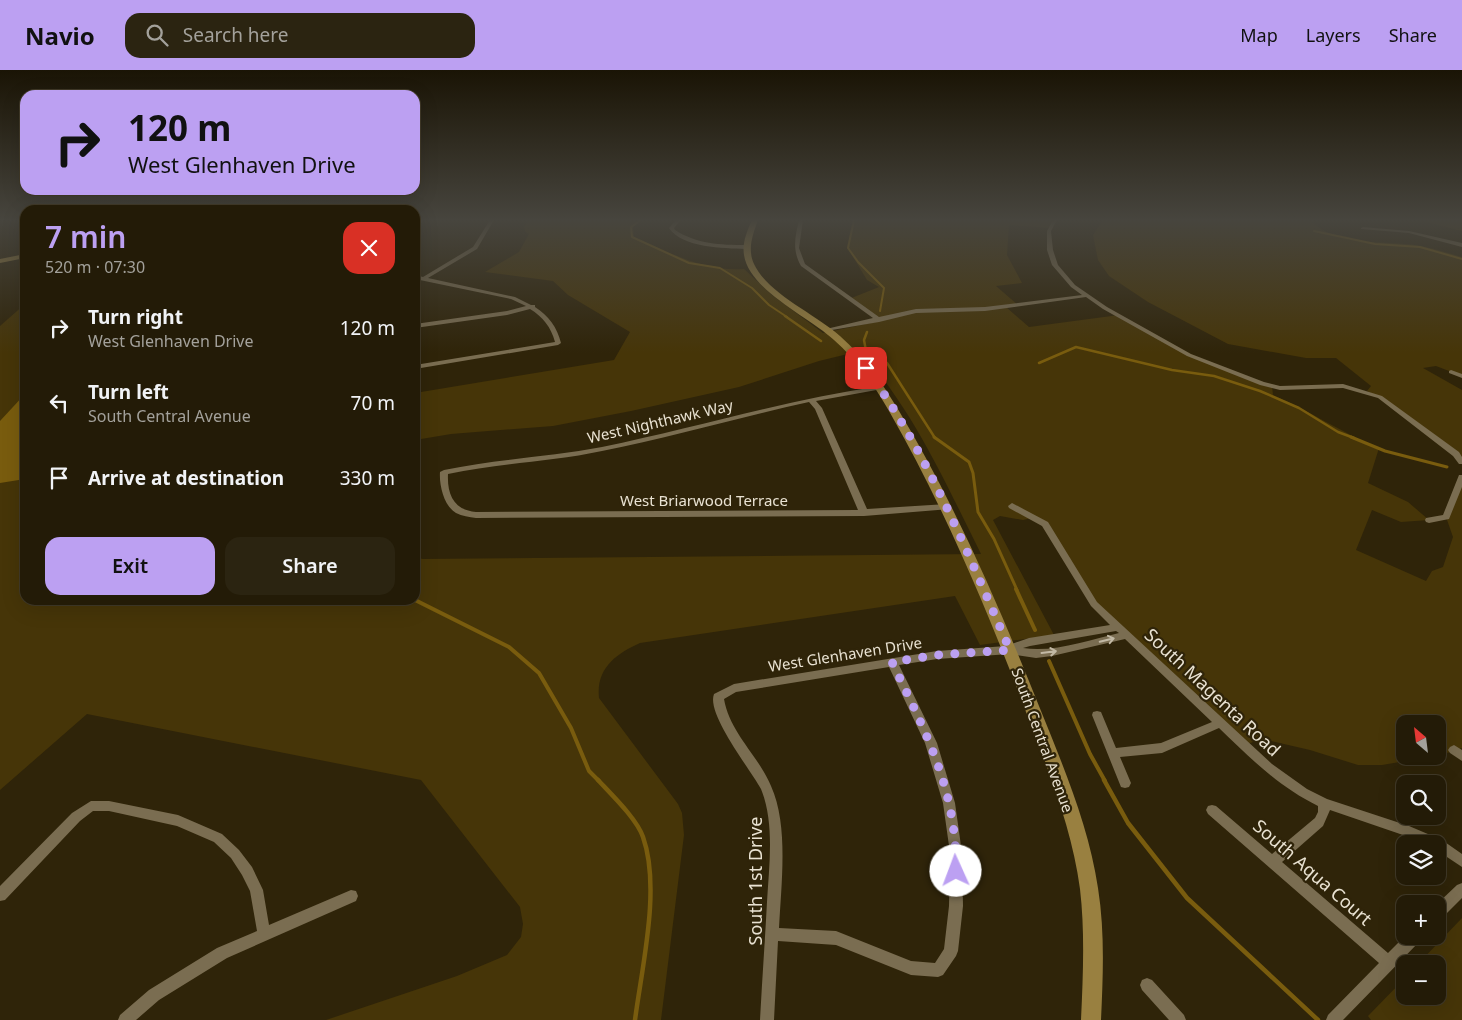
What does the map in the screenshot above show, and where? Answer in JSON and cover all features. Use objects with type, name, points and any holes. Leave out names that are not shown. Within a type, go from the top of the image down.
[{"type":"street","points":[[423,279],[448,264]]},
{"type":"street","name":"South Central Avenue","points":[[749,264],[760,278],[834,335],[853,353],[880,388],[947,507],[985,591],[1046,744],[1076,831],[1088,887],[1093,935],[1091,1020]]},
{"type":"street","points":[[803,264],[818,278],[881,321]]},
{"type":"street","points":[[1056,264],[1064,277],[1085,296],[1189,355],[1262,384],[1280,388],[1343,386],[1380,396],[1442,443],[1462,462]]},
{"type":"street","points":[[420,278],[513,298],[533,306],[553,329],[558,343],[420,366]]},
{"type":"street","points":[[834,335],[881,321],[947,310],[985,309],[1085,296]]},
{"type":"street","points":[[420,325],[507,313],[533,306]]},
{"type":"street","points":[[1451,372],[1462,376]]},
{"type":"street","name":"West Nighthawk Way","points":[[462,513],[454,508],[450,500],[442,479],[444,472],[462,468],[558,458],[811,400],[880,388]]},
{"type":"street","points":[[811,400],[818,408],[864,513]]},
{"type":"street","points":[[1429,520],[1446,516],[1462,476]]},
{"type":"street","name":"South Magenta Road","points":[[1012,506],[1045,524],[1094,604],[1220,723],[1287,782],[1324,803],[1416,835]]},
{"type":"street","name":"West Briarwood Terrace","points":[[462,513],[476,515],[864,513],[947,507]]},
{"type":"street","points":[[1010,650],[1029,642],[1070,637],[1117,627]]},
{"type":"street","points":[[1010,650],[1036,654],[1078,648],[1126,635]]},
{"type":"street","points":[[1070,637],[1078,648]]},
{"type":"street","name":"West Glenhaven Drive","points":[[718,697],[734,688],[892,662],[937,655],[1010,650]]},
{"type":"street","points":[[773,934],[836,938],[911,968],[938,970],[951,951],[956,906],[956,853],[949,803],[931,743],[892,662]]},
{"type":"street","name":"South 1st Drive","points":[[718,697],[719,711],[760,776],[770,799],[775,842],[773,934],[767,1020]]},
{"type":"street","points":[[1097,715],[1125,783]]},
{"type":"street","points":[[1113,753],[1162,748],[1220,723]]},
{"type":"street","points":[[1272,862],[1319,822],[1324,813],[1324,803]]},
{"type":"street","points":[[0,894],[76,817],[91,806],[109,806],[178,821],[218,838],[235,854],[247,871],[256,890],[264,934]]},
{"type":"street","name":"South Aqua Court","points":[[1212,810],[1389,963]]},
{"type":"street","name":"South Magenta Road","points":[[1446,850],[1462,861]]},
{"type":"street","points":[[1446,904],[1462,889]]},
{"type":"street","points":[[125,1020],[154,995],[222,952],[351,896]]},
{"type":"street","points":[[1333,1020],[1406,945]]},
{"type":"street","points":[[1148,984],[1179,1020]]},
{"type":"shaded area","points":[[498,264],[703,264],[729,269],[744,269],[772,295],[823,333],[880,321],[849,299],[879,287],[867,280],[858,264],[1012,264],[1022,283],[996,286],[1018,305],[1006,307],[1029,327],[1119,315],[1189,355],[1272,386],[1273,395],[1379,448],[1368,483],[1408,502],[1429,520],[1401,522],[1372,510],[1356,550],[1426,581],[1432,571],[1443,567],[1453,537],[1446,517],[1462,477],[1462,748],[1446,753],[1446,715],[1396,715],[1396,763],[1382,765],[1358,765],[1310,750],[1262,739],[1244,745],[1094,604],[1045,524],[1036,517],[1023,520],[1000,516],[993,520],[1054,635],[980,645],[955,596],[640,643],[616,657],[604,670],[599,687],[599,698],[678,804],[682,813],[684,835],[661,1020],[326,1020],[457,976],[507,955],[521,937],[523,924],[520,907],[421,780],[87,714],[0,790],[0,326],[20,308],[20,605],[420,605],[420,558],[981,554],[941,474],[912,422],[896,397],[860,351],[819,361],[739,387],[631,411],[553,426],[451,434],[420,439],[420,392],[614,360],[630,332],[568,295],[553,281],[485,272]]},
{"type":"shaded area","points":[[1101,264],[1462,264],[1462,376],[1436,366],[1423,368],[1462,390],[1462,462],[1392,404],[1367,391],[1371,386],[1336,358],[1306,358],[1228,344],[1148,302],[1109,276]]},
{"type":"shaded area","points":[[20,399],[20,480],[0,483],[0,421]]},
{"type":"shaded area","points":[[1462,918],[1462,1020],[1371,1020],[1368,1016],[1396,987],[1396,1005],[1446,1005],[1446,955],[1427,955],[1436,945],[1446,945],[1446,935]]},
{"type":"waterway","points":[[697,264],[720,268],[752,288],[769,305],[787,317]]},
{"type":"waterway","points":[[860,264],[884,288],[880,311]]},
{"type":"waterway","points":[[785,316],[821,341]]},
{"type":"waterway","points":[[867,332],[864,340],[866,351],[877,355],[887,363],[935,437]]},
{"type":"waterway","points":[[1039,363],[1076,347],[1172,370],[1214,376],[1260,391],[1299,408],[1338,432],[1354,438]]},
{"type":"waterway","points":[[935,437],[969,462],[973,473],[978,512],[994,539],[1017,590]]},
{"type":"waterway","points":[[1351,437],[1385,451],[1447,467]]},
{"type":"waterway","points":[[1016,589],[1035,630]]},
{"type":"waterway","points":[[420,602],[509,647],[539,673],[571,728],[589,771],[598,780]]},
{"type":"waterway","points":[[1049,661],[1090,754],[1105,781]]},
{"type":"waterway","points":[[598,780],[635,822],[643,837],[648,857],[650,903],[635,1020]]},
{"type":"waterway","points":[[1104,780],[1128,823],[1187,898],[1318,1020]]},
{"type":"route","points":[[866,368],[907,434],[947,507],[1010,650],[937,655],[892,662],[931,743],[942,772],[949,803],[956,853],[956,871]]}]
